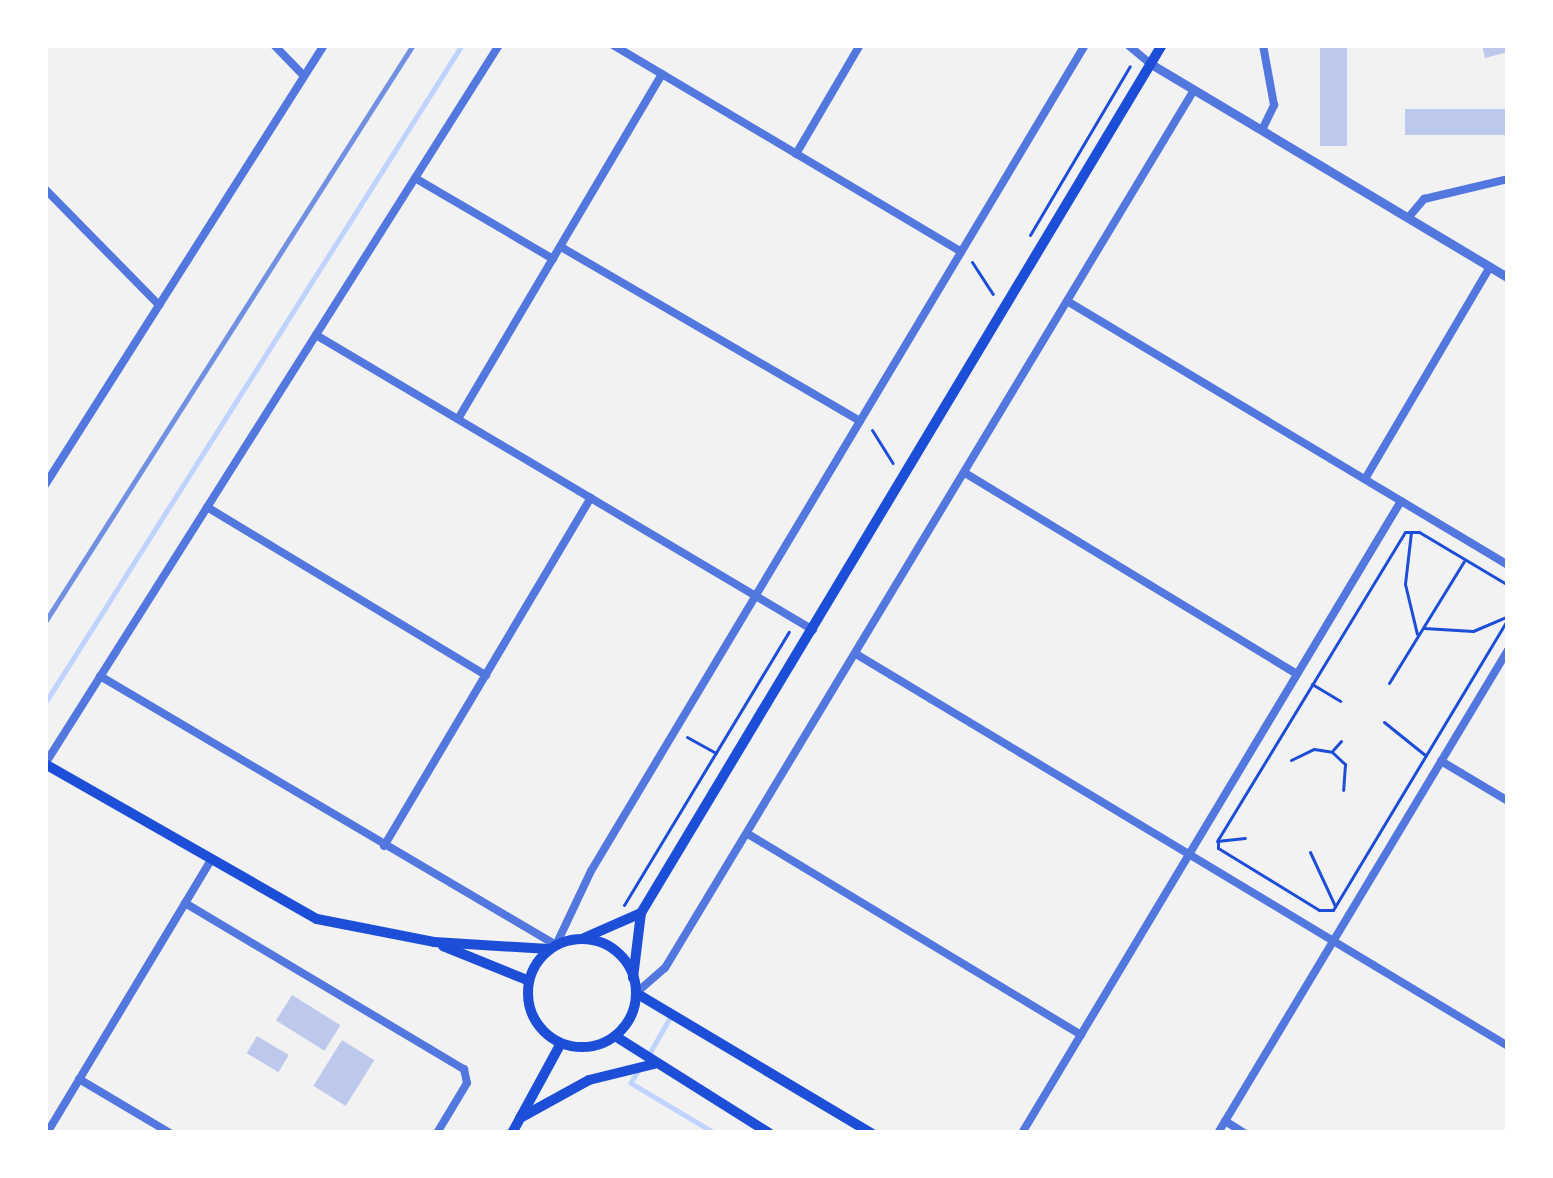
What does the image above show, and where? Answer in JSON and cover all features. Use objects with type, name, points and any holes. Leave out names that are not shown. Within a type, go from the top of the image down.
[{"type":"main road","points":[[553,948],[529,981],[534,1018],[561,1043],[598,1044],[615,1036],[628,1022],[636,992],[633,977],[640,913],[1162,45]]},
{"type":"main road","points":[[45,764],[317,919],[434,942],[553,948],[640,913]]},
{"type":"main road","points":[[584,938],[619,952],[633,977]]},
{"type":"main road","points":[[434,942],[529,981]]},
{"type":"main road","points":[[636,992],[871,1133]]},
{"type":"main road","points":[[615,1036],[769,1133]]},
{"type":"main road","points":[[512,1133],[561,1043]]},
{"type":"main road","points":[[520,1118],[589,1079],[655,1064]]},
{"type":"street","points":[[274,45],[304,76]]},
{"type":"street","points":[[45,485],[324,45]]},
{"type":"street","points":[[45,764],[499,45]]},
{"type":"street","points":[[613,45],[965,255]]},
{"type":"street","points":[[796,154],[860,45]]},
{"type":"street","points":[[100,676],[553,948],[573,902],[860,421],[965,255],[1085,45]]},
{"type":"street","points":[[1128,45],[1151,64],[1508,278]]},
{"type":"street","points":[[1262,130],[1274,105],[1263,45]]},
{"type":"street","points":[[458,419],[662,74]]},
{"type":"street","points":[[636,992],[665,968],[748,834],[1194,89]]},
{"type":"street","points":[[416,178],[553,259]]},
{"type":"street","points":[[1408,218],[1424,199],[1508,178]]},
{"type":"street","points":[[45,189],[159,305]]},
{"type":"street","points":[[560,246],[860,421]]},
{"type":"street","points":[[1365,479],[1490,267]]},
{"type":"street","points":[[1067,301],[1508,565]]},
{"type":"street","points":[[316,335],[813,630]]},
{"type":"street","points":[[964,473],[1298,674]]},
{"type":"street","points":[[384,845],[590,498]]},
{"type":"street","points":[[1022,1133],[1401,501]]},
{"type":"street","points":[[207,507],[486,674]]},
{"type":"street","points":[[1218,1133],[1508,650]]},
{"type":"street","points":[[856,654],[1508,1046]]},
{"type":"street","points":[[1441,761],[1508,801]]},
{"type":"street","points":[[748,834],[1081,1035]]},
{"type":"street","points":[[47,1133],[211,860]]},
{"type":"street","points":[[185,903],[469,1075],[437,1133]]},
{"type":"street","points":[[79,1079],[170,1133]]},
{"type":"street","points":[[1225,1121],[1244,1133]]},
{"type":"path","points":[[965,255],[994,296]]},
{"type":"path","points":[[860,421],[894,464]]},
{"type":"path","points":[[1412,530],[1508,585]]},
{"type":"path","points":[[1412,530],[1405,584],[1418,636]]},
{"type":"path","points":[[1216,841],[1402,535],[1412,530]]},
{"type":"path","points":[[1389,683],[1465,559]]},
{"type":"path","points":[[1423,628],[1473,632],[1508,617]]},
{"type":"path","points":[[1336,908],[1508,617]]},
{"type":"path","points":[[610,927],[789,632]]},
{"type":"path","points":[[1312,684],[1340,700]]},
{"type":"path","points":[[1384,722],[1426,756]]},
{"type":"path","points":[[675,730],[717,754]]},
{"type":"path","points":[[1332,752],[1341,741]]},
{"type":"path","points":[[1291,760],[1314,749],[1332,752],[1345,764],[1343,790]]},
{"type":"path","points":[[1216,841],[1245,838]]},
{"type":"path","points":[[1216,841],[1221,850],[1319,910],[1336,908]]},
{"type":"path","points":[[1310,852],[1336,908]]},
{"type":"building","points":[[1320,45],[1347,45],[1347,146],[1320,146]]},
{"type":"building","points":[[1482,45],[1508,45],[1508,52],[1485,58]]},
{"type":"building","points":[[1405,109],[1508,109],[1508,135],[1405,135]]},
{"type":"building","points":[[292,995],[340,1025],[324,1051],[276,1020]]},
{"type":"building","points":[[257,1036],[289,1055],[278,1072],[247,1053]]},
{"type":"building","points":[[342,1040],[374,1060],[346,1106],[313,1086]]},
{"type":"waterway","points":[[45,703],[462,45]]},
{"type":"waterway","points":[[648,1056],[672,1014]]},
{"type":"waterway","points":[[639,1070],[631,1083],[715,1133]]},
{"type":"railway","points":[[45,622],[413,45]]}]
